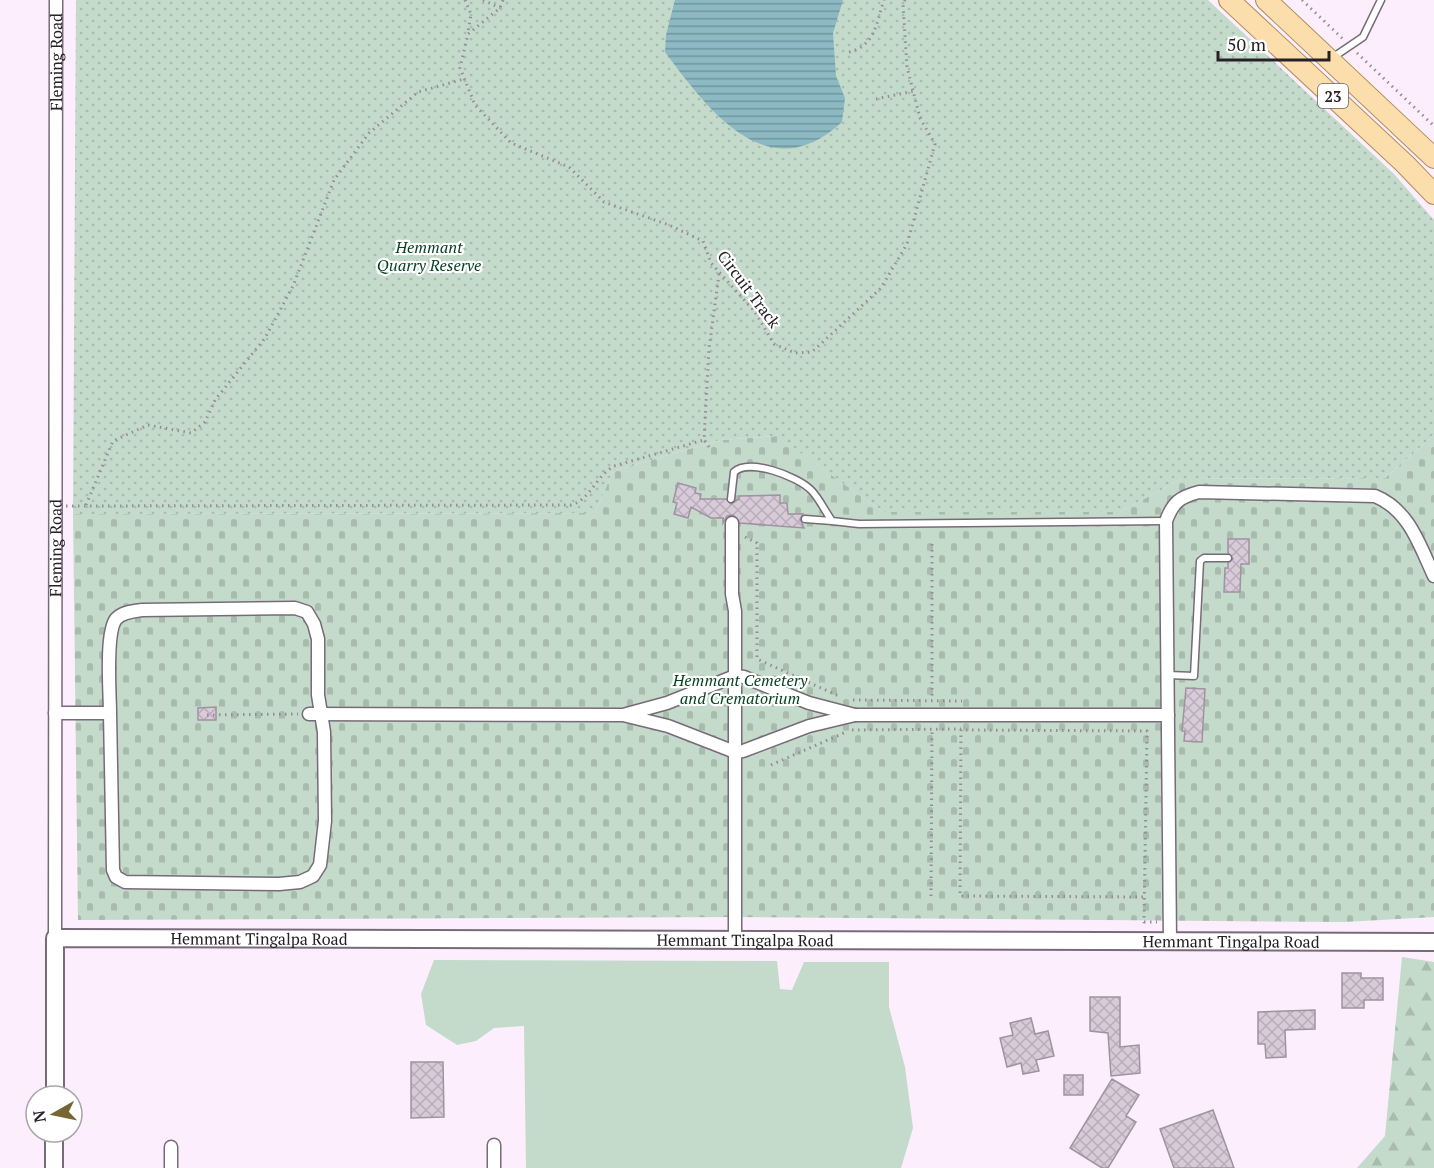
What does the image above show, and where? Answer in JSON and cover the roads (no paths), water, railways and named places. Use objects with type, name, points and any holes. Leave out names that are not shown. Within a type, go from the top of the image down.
[{"type":"main road","name":"23","points":[[1229,0],[1406,164],[1434,194]]},
{"type":"main road","name":"23","points":[[1266,0],[1434,158]]},
{"type":"street","name":"Fleming Road","points":[[55,1084],[56,0]]},
{"type":"street","points":[[1170,941],[1166,521],[1171,508],[1180,497],[1199,492],[1375,496],[1391,503],[1408,520],[1434,576]]},
{"type":"street","points":[[732,523],[735,676],[735,940]]},
{"type":"street","points":[[295,608],[307,612],[314,624],[318,639],[318,695],[315,714],[324,732],[325,821],[320,865],[313,876],[300,882],[267,884],[125,882],[117,877],[113,870],[110,713],[111,633],[116,619],[127,612],[295,608]]},
{"type":"street","points":[[623,715],[667,703],[735,676],[744,677],[809,703],[855,715]]},
{"type":"street","points":[[667,703],[668,726]]},
{"type":"street","points":[[809,703],[809,726]]},
{"type":"street","points":[[55,713],[110,713]]},
{"type":"street","points":[[315,714],[623,715],[668,726],[735,752],[809,726],[855,715],[1168,715]]},
{"type":"street","name":"Hemmant Tingalpa Road","points":[[55,938],[1434,942]]},
{"type":"street","points":[[54,1144],[54,1168]]},
{"type":"street","points":[[494,1144],[494,1168]]},
{"type":"street","points":[[171,1147],[171,1168]]},
{"type":"lane","points":[[1329,59],[1351,47],[1365,33],[1381,0]]},
{"type":"lane","points":[[731,499],[734,472],[744,465],[756,466],[781,474],[811,489],[832,520]]},
{"type":"lane","points":[[805,519],[859,524],[1166,521]]},
{"type":"lane","points":[[1167,675],[1194,676],[1200,561],[1204,558],[1228,558]]},
{"type":"water","points":[[675,0],[843,0],[833,33],[836,76],[845,98],[842,122],[815,141],[789,148],[765,145],[742,135],[720,118],[700,97],[665,52],[666,35]]},
{"type":"park label","name":"Hemmant Quarry Reserve","points":[[429,256]]},
{"type":"park label","name":"Hemmant Cemetery and Crematorium","points":[[740,689]]}]
